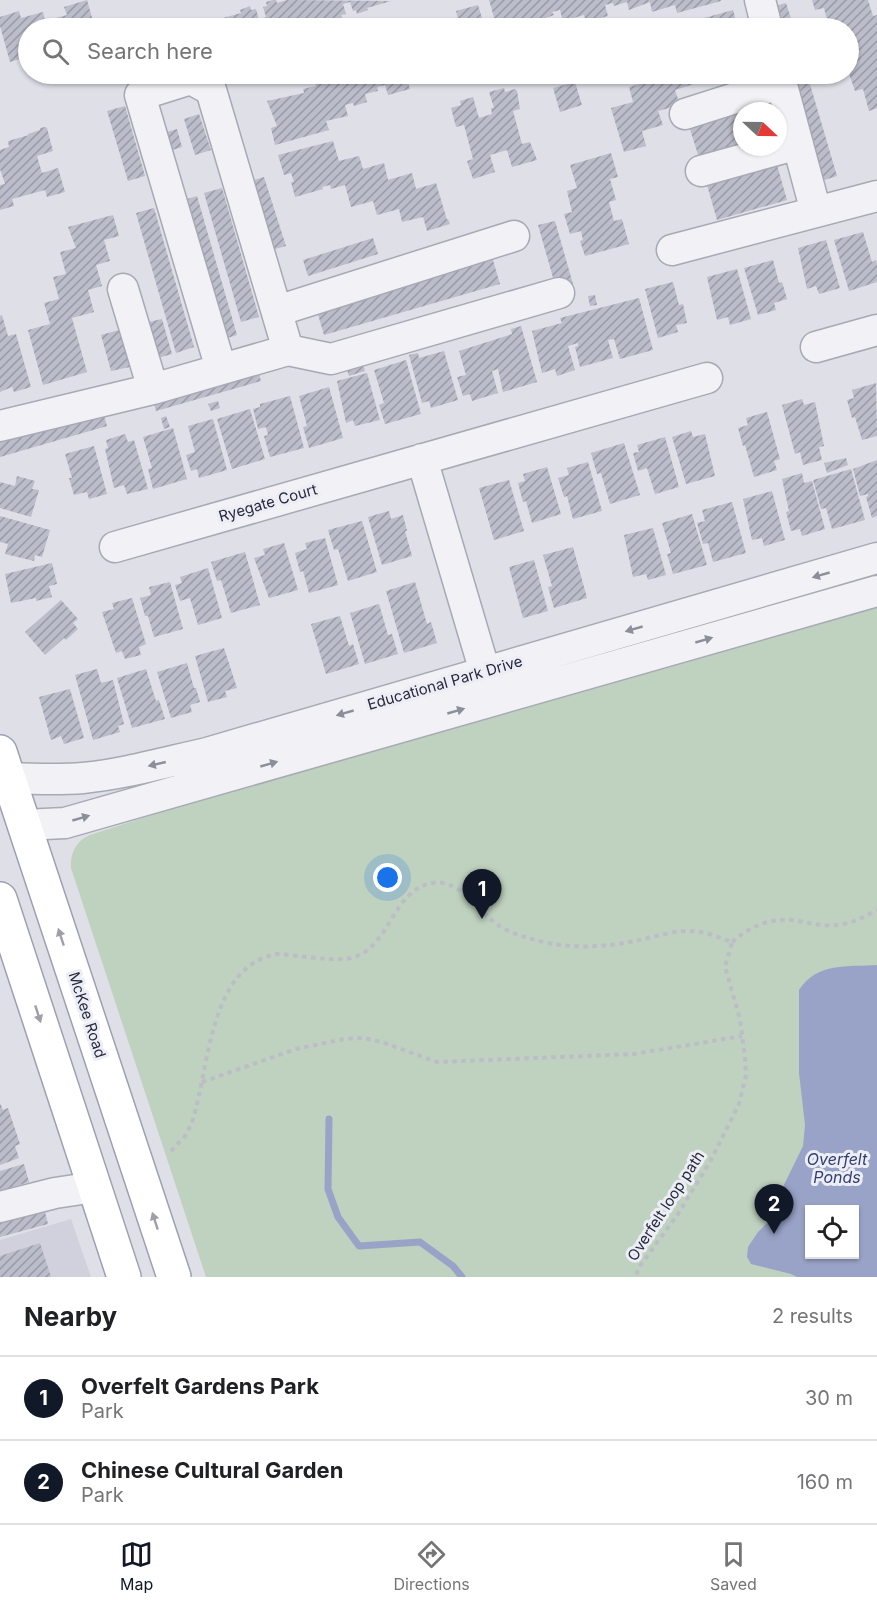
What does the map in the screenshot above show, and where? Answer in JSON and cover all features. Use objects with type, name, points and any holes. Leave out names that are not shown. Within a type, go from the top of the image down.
[{"type":"main road","name":"McKee Road","points":[[4,765],[174,1277]]},
{"type":"main road","points":[[0,899],[124,1277]]},
{"type":"street","points":[[760,0],[764,18]]},
{"type":"street","points":[[174,84],[140,95],[221,369]]},
{"type":"street","points":[[200,84],[211,90],[288,350]]},
{"type":"street","points":[[685,114],[764,84]]},
{"type":"street","points":[[782,84],[816,212]]},
{"type":"street","points":[[701,171],[798,144]]},
{"type":"street","points":[[672,250],[877,196]]},
{"type":"street","points":[[277,311],[514,236]]},
{"type":"street","points":[[123,289],[153,389]]},
{"type":"street","points":[[0,426],[153,389],[288,350],[332,359],[559,293]]},
{"type":"street","points":[[816,347],[877,330]]},
{"type":"street","name":"Ryegate Court","points":[[115,547],[707,378]]},
{"type":"street","points":[[422,459],[485,672],[496,699]]},
{"type":"street","name":"Educational Park Drive","points":[[4,765],[54,780],[85,778],[207,753],[877,558]]},
{"type":"street","name":"Educational Park Drive","points":[[24,825],[65,823],[877,591]]},
{"type":"street","points":[[0,1207],[55,1193],[95,1187]]},
{"type":"path","points":[[171,1151],[185,1136],[191,1125],[219,1013],[232,986],[250,964],[278,954],[343,959],[364,952],[381,937],[404,901],[424,885],[444,883],[454,887],[499,926],[517,935],[538,941],[594,947],[682,931],[703,932],[732,942],[753,927],[768,922],[786,920],[839,925],[864,918],[877,910]]},
{"type":"path","name":"Overfelt loop path","points":[[635,1277],[711,1160],[739,1104],[746,1075],[741,1019],[725,968],[732,942]]},
{"type":"path","points":[[202,1082],[296,1049],[344,1039],[363,1038],[382,1042],[437,1062],[634,1054],[742,1036]]},
{"type":"shaded area","points":[[71,1219],[91,1277],[0,1277],[0,1240]]},
{"type":"green space","points":[[877,608],[877,1277],[206,1277],[71,868],[75,848],[90,835],[161,812]]},
{"type":"water","name":"Overfelt Ponds","points":[[877,965],[877,1277],[797,1277],[751,1264],[747,1257],[748,1247],[769,1221],[803,1146],[805,1125],[799,1073],[799,990],[806,981],[824,970],[844,966]]},
{"type":"building","points":[[87,0],[92,18],[56,18],[67,15],[64,7]]},
{"type":"building","points":[[273,0],[277,3],[287,0],[391,1],[367,8],[368,10],[357,14],[356,10],[353,11],[350,2],[343,4],[346,14],[341,15],[342,18],[264,18],[266,17],[263,7],[267,6],[266,2]]},
{"type":"building","points":[[489,0],[721,0],[677,13],[675,5],[652,12],[650,2],[629,10],[627,2],[614,6],[613,3],[605,5],[608,16],[601,18],[585,18],[584,15],[562,18],[560,10],[552,12],[554,15],[546,18],[494,18]]},
{"type":"building","points":[[812,0],[868,0],[873,16],[877,15],[877,108],[869,111],[863,89],[855,91],[853,84],[859,84],[859,18],[826,18],[824,8],[815,10]]},
{"type":"building","points":[[786,3],[791,18],[771,18],[768,8]]},
{"type":"building","points":[[478,5],[482,18],[458,18],[456,11]]},
{"type":"building","points":[[250,6],[251,10],[256,9],[258,18],[223,18],[241,13],[240,10]]},
{"type":"building","points":[[733,10],[735,18],[704,18]]},
{"type":"building","points":[[19,11],[21,18],[18,18],[18,60],[10,62],[0,26],[0,17]]},
{"type":"building","points":[[43,12],[44,18],[21,18]]},
{"type":"building","points":[[316,84],[408,84],[410,89],[388,95],[385,85],[377,87],[378,91],[365,94],[367,102],[354,106],[353,103],[345,105],[348,116],[326,121],[329,130],[275,145],[271,128],[277,126],[267,101],[304,93],[303,89],[316,86]]},
{"type":"building","points":[[576,84],[582,105],[560,112],[553,88]]},
{"type":"building","points":[[640,84],[694,84],[675,90],[680,105],[658,111],[663,125],[642,131],[646,146],[624,152],[611,108],[633,102],[629,87]]},
{"type":"building","points":[[790,84],[810,84],[837,176],[818,182]]},
{"type":"building","points":[[504,88],[505,92],[515,89],[517,91],[520,109],[513,111],[522,144],[530,142],[537,160],[512,167],[507,150],[490,155],[495,172],[473,179],[467,161],[473,159],[464,125],[456,127],[451,108],[461,105],[460,101],[473,97],[479,118],[492,114],[491,108],[494,108],[489,92]]},
{"type":"building","points":[[125,106],[145,176],[128,181],[107,111]]},
{"type":"building","points":[[733,112],[733,151],[700,161],[689,126]]},
{"type":"building","points":[[199,114],[211,150],[195,155],[184,119]]},
{"type":"building","points":[[45,127],[53,151],[37,156],[42,173],[58,168],[65,192],[47,197],[45,190],[12,199],[14,206],[0,210],[0,185],[5,184],[0,169],[0,150],[9,147],[8,141],[29,135]]},
{"type":"building","points":[[177,129],[182,147],[166,152],[160,134]]},
{"type":"building","points":[[333,141],[339,161],[359,156],[363,169],[384,163],[388,180],[412,173],[416,189],[436,183],[450,224],[427,231],[423,217],[402,222],[399,209],[377,215],[373,201],[351,207],[345,185],[331,189],[330,185],[295,197],[291,173],[284,175],[278,155]]},
{"type":"building","points":[[611,153],[618,177],[610,179],[616,200],[609,202],[614,221],[622,219],[629,244],[585,256],[580,241],[583,240],[581,231],[570,234],[564,214],[572,212],[567,191],[577,188],[570,165]]},
{"type":"building","points":[[777,165],[787,200],[717,220],[707,185]]},
{"type":"building","points":[[264,177],[286,246],[268,251],[247,182]]},
{"type":"building","points":[[222,188],[259,317],[241,322],[204,193]]},
{"type":"building","points":[[197,196],[237,335],[221,340],[180,201]]},
{"type":"building","points":[[154,208],[194,347],[176,353],[136,213]]},
{"type":"building","points":[[113,215],[119,236],[104,240],[110,261],[96,265],[102,286],[88,290],[94,312],[72,318],[87,372],[43,385],[28,330],[50,324],[44,303],[59,299],[53,277],[66,274],[60,252],[76,248],[68,227]]},
{"type":"building","points":[[555,221],[573,284],[556,288],[538,225]]},
{"type":"building","points":[[863,232],[872,262],[876,260],[877,282],[849,291],[834,240]]},
{"type":"building","points":[[373,238],[378,254],[308,276],[303,260]]},
{"type":"building","points":[[826,240],[840,288],[819,294],[816,286],[807,289],[798,248]]},
{"type":"building","points":[[490,250],[500,284],[324,335],[314,301]]},
{"type":"building","points":[[773,260],[779,283],[782,282],[787,299],[774,303],[776,310],[758,315],[744,268]]},
{"type":"building","points":[[737,269],[751,319],[730,325],[728,317],[717,320],[707,277]]},
{"type":"building","points":[[673,282],[679,305],[683,304],[687,323],[676,325],[678,332],[658,338],[645,289]]},
{"type":"building","points":[[595,295],[597,305],[590,306],[588,296]]},
{"type":"building","points":[[639,298],[653,350],[620,359],[614,339],[608,340],[613,358],[580,367],[575,347],[578,343],[568,346],[575,370],[557,376],[555,369],[542,373],[532,331],[562,323],[560,318]]},
{"type":"building","points":[[2,315],[8,336],[16,334],[31,387],[14,392],[12,387],[0,392],[0,316]]},
{"type":"building","points":[[162,319],[172,354],[154,359],[144,323]]},
{"type":"building","points":[[521,326],[537,382],[503,392],[498,369],[492,371],[498,393],[472,401],[470,394],[463,396],[457,377],[466,375],[459,351],[512,334],[511,329]]},
{"type":"building","points":[[119,330],[130,367],[111,371],[101,335]]},
{"type":"building","points":[[444,351],[458,400],[431,408],[429,401],[422,403],[409,355],[418,353],[419,358]]},
{"type":"building","points":[[361,358],[365,371],[349,376],[345,363]]},
{"type":"building","points":[[406,360],[421,414],[385,424],[379,405],[384,403],[374,370]]},
{"type":"building","points":[[256,364],[261,381],[156,411],[151,394]]},
{"type":"building","points":[[367,373],[380,420],[355,426],[353,420],[346,423],[337,381]]},
{"type":"building","points":[[876,383],[877,436],[862,440],[847,400],[854,398],[852,390]]},
{"type":"building","points":[[329,387],[343,438],[309,448],[303,427],[307,426],[299,396]]},
{"type":"building","points":[[290,396],[304,448],[270,457],[264,436],[268,435],[266,427],[258,429],[253,409],[260,407],[260,404]]},
{"type":"building","points":[[802,399],[804,405],[815,402],[824,446],[819,447],[822,460],[803,465],[800,452],[795,454],[782,405]]},
{"type":"building","points":[[218,401],[220,408],[211,411],[208,404]]},
{"type":"building","points":[[102,408],[107,426],[0,457],[0,438]]},
{"type":"building","points":[[250,409],[265,459],[232,469],[217,419]]},
{"type":"building","points":[[767,412],[780,459],[774,461],[777,470],[754,477],[738,428],[748,425],[746,418]]},
{"type":"building","points":[[166,416],[170,427],[164,429],[161,418]]},
{"type":"building","points":[[213,419],[227,470],[199,478],[197,469],[191,471],[186,455],[195,452],[188,426]]},
{"type":"building","points":[[173,428],[187,479],[153,489],[148,469],[152,468],[143,437]]},
{"type":"building","points":[[691,431],[693,437],[705,434],[715,476],[686,484],[672,437]]},
{"type":"building","points":[[125,434],[128,442],[134,440],[148,489],[127,494],[124,485],[114,488],[105,449],[108,448],[106,440]]},
{"type":"building","points":[[665,437],[679,487],[655,494],[647,468],[638,471],[633,453],[639,452],[637,445]]},
{"type":"building","points":[[624,443],[640,495],[610,504],[601,473],[597,474],[591,453]]},
{"type":"building","points":[[94,446],[107,494],[89,499],[87,492],[74,495],[65,454]]},
{"type":"building","points":[[846,458],[848,465],[827,473],[824,463]]},
{"type":"building","points":[[877,460],[877,516],[872,518],[866,497],[868,494],[860,496],[853,469]]},
{"type":"building","points":[[588,462],[602,511],[573,519],[567,496],[564,497],[558,478],[569,475],[567,468]]},
{"type":"building","points":[[547,467],[561,514],[532,523],[518,483],[525,481],[523,474]]},
{"type":"building","points":[[851,469],[865,520],[832,529],[826,508],[821,509],[813,480]]},
{"type":"building","points":[[802,473],[804,483],[812,481],[825,529],[802,536],[800,529],[791,531],[782,479]]},
{"type":"building","points":[[17,476],[35,481],[32,489],[39,490],[31,517],[0,508],[0,482],[15,486]]},
{"type":"building","points":[[509,480],[524,531],[494,540],[479,488]]},
{"type":"building","points":[[772,491],[785,540],[764,546],[762,538],[752,540],[743,499]]},
{"type":"building","points":[[732,502],[746,553],[713,562],[708,543],[703,544],[697,523],[705,521],[702,510]]},
{"type":"building","points":[[389,511],[391,519],[403,515],[412,556],[382,565],[368,517]]},
{"type":"building","points":[[692,514],[707,565],[673,574],[667,554],[671,553],[662,523]]},
{"type":"building","points":[[0,516],[50,530],[42,557],[35,555],[34,561],[5,554],[8,544],[0,542]]},
{"type":"building","points":[[362,521],[377,572],[348,581],[338,549],[334,550],[328,530]]},
{"type":"building","points":[[653,528],[666,575],[648,580],[646,574],[633,577],[624,535]]},
{"type":"building","points":[[325,538],[338,585],[309,593],[295,553],[307,549],[305,543]]},
{"type":"building","points":[[284,543],[298,590],[269,598],[254,558],[265,555],[263,549]]},
{"type":"building","points":[[573,547],[587,598],[554,608],[548,587],[552,586],[543,555]]},
{"type":"building","points":[[245,552],[260,605],[231,613],[221,580],[217,581],[211,562]]},
{"type":"building","points":[[534,560],[548,611],[523,618],[509,567]]},
{"type":"building","points":[[52,563],[57,584],[49,586],[52,597],[11,603],[5,574]]},
{"type":"building","points":[[208,568],[222,618],[198,625],[190,598],[180,601],[175,585],[182,583],[180,577]]},
{"type":"building","points":[[170,582],[183,629],[154,637],[140,598],[151,595],[149,587]]},
{"type":"building","points":[[415,582],[427,624],[431,622],[437,643],[404,653],[386,591]]},
{"type":"building","points":[[132,598],[146,644],[139,647],[141,655],[125,659],[122,651],[116,653],[102,612],[114,609],[112,603]]},
{"type":"building","points":[[61,600],[78,619],[73,623],[78,629],[45,655],[25,632]]},
{"type":"building","points":[[379,604],[388,635],[392,634],[398,654],[365,664],[350,613]]},
{"type":"building","points":[[340,616],[349,646],[353,644],[359,664],[326,674],[311,624]]},
{"type":"building","points":[[224,648],[237,688],[225,691],[227,697],[208,702],[195,656]]},
{"type":"building","points":[[187,663],[200,702],[190,705],[192,712],[171,718],[157,672]]},
{"type":"building","points":[[97,669],[101,683],[113,680],[124,724],[118,726],[120,732],[93,740],[75,675]]},
{"type":"building","points":[[146,669],[156,701],[159,700],[165,719],[132,728],[117,678]]},
{"type":"building","points":[[70,689],[84,738],[64,744],[61,736],[51,740],[39,697]]},
{"type":"building","points":[[0,1103],[3,1110],[8,1108],[20,1144],[15,1146],[19,1158],[0,1165]]},
{"type":"building","points":[[24,1164],[29,1182],[0,1191],[0,1171]]},
{"type":"building","points":[[44,1208],[48,1224],[0,1237],[0,1220]]},
{"type":"building","points":[[40,1243],[51,1277],[0,1277],[0,1256]]},
{"type":"waterway","points":[[329,1119],[328,1189],[338,1217],[359,1246],[420,1242],[453,1266],[462,1277]]},
{"type":"place","name":"Overfelt Gardens Park","points":[[482,919]]},
{"type":"place","name":"Chinese Cultural Garden","points":[[774,1234]]}]
